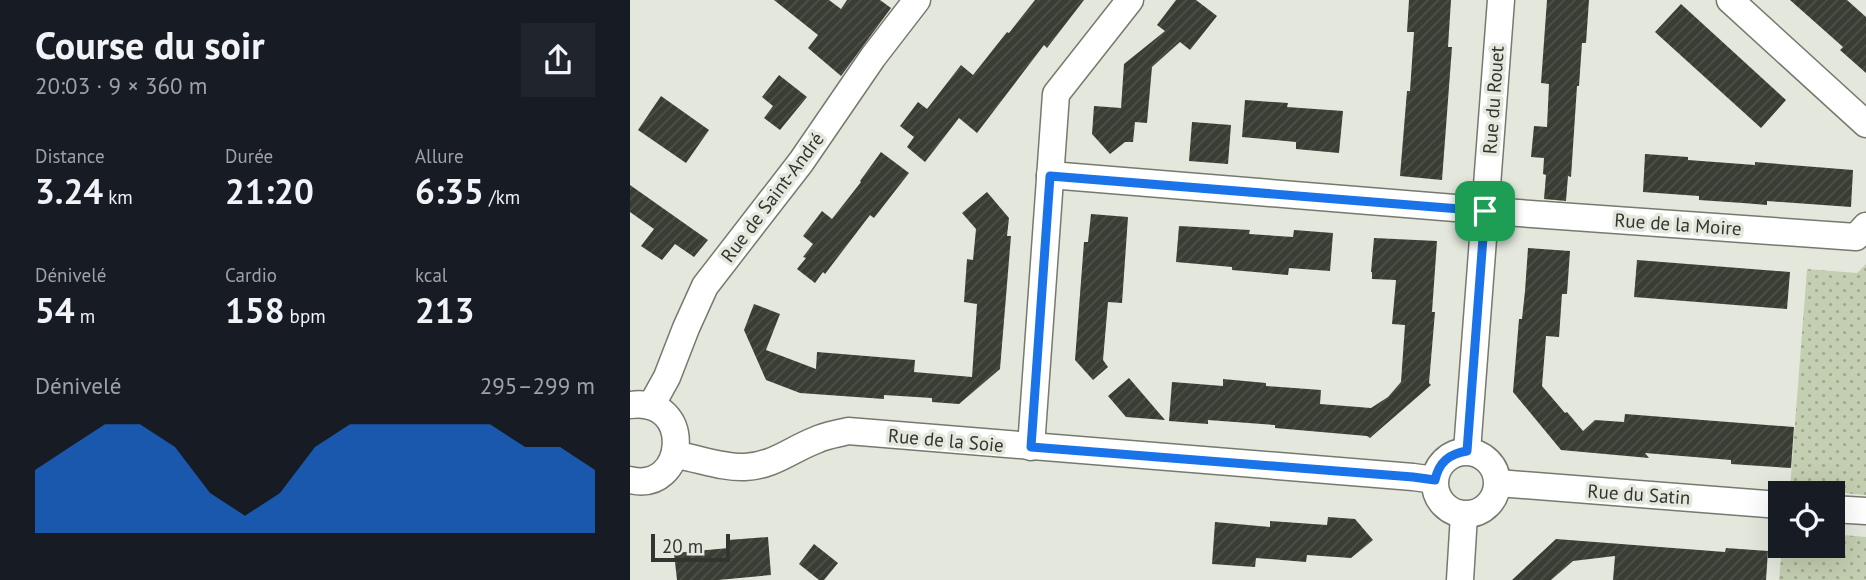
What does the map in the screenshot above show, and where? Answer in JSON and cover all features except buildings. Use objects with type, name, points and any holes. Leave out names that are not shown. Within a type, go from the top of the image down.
[{"type":"street","name":"Rue de Saint-André","points":[[640,406],[667,377],[705,286],[801,162],[873,57],[917,0]]},
{"type":"street","points":[[1031,447],[1056,94],[1130,0]]},
{"type":"street","name":"Rue du Rouet","points":[[1467,451],[1501,0]]},
{"type":"street","points":[[1730,0],[1866,124]]},
{"type":"street","points":[[1050,176],[1485,211]]},
{"type":"street","name":"Rue de la Moire","points":[[1485,211],[1856,237],[1866,226]]},
{"type":"street","points":[[630,480],[648,480],[660,475],[675,455],[677,443],[670,420],[661,412],[640,406]]},
{"type":"street","name":"Rue de la Soie","points":[[675,455],[744,467],[767,464],[817,439],[848,431],[1435,480]]},
{"type":"street","points":[[1467,451],[1477,453],[1492,465],[1497,483],[1496,493],[1484,509],[1475,514],[1464,515],[1446,508],[1439,500],[1435,480],[1442,463],[1449,457],[1467,451]]},
{"type":"street","name":"Rue du Satin","points":[[1497,483],[1768,504]]},
{"type":"street","points":[[1845,510],[1866,511]]},
{"type":"street","points":[[1460,580],[1464,515]]},
{"type":"green space","points":[[1866,264],[1866,495],[1845,493],[1845,481],[1791,481],[1807,269],[1857,273]]},
{"type":"green space","points":[[1845,535],[1866,537],[1866,580],[1779,580],[1781,558],[1845,558]]},
{"type":"route","points":[[1050,176],[1485,211],[1467,451],[1449,457],[1442,463],[1435,480],[1031,447],[1050,176]]}]
